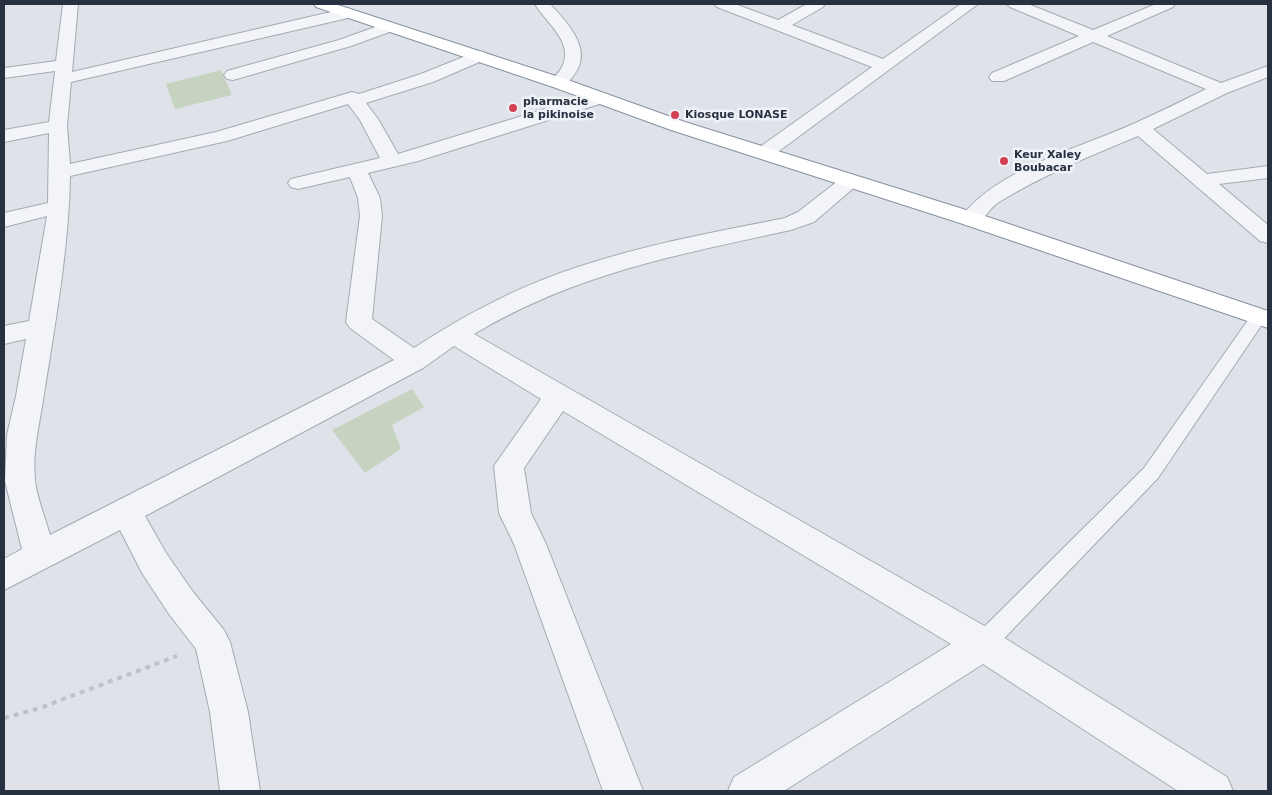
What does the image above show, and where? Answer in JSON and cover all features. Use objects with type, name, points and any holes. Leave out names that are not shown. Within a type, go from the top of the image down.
[{"type":"highway","points":[[321,4],[559,83],[678,126],[971,219],[1264,319]]},
{"type":"street","points":[[40,556],[20,481],[21,435],[41,327],[59,207],[58,126],[70,4]]},
{"type":"street","points":[[542,4],[566,33],[574,55],[572,64],[559,83]]},
{"type":"street","points":[[722,4],[883,65]]},
{"type":"street","points":[[779,26],[818,4]]},
{"type":"street","points":[[764,154],[883,65],[926,37],[970,4]]},
{"type":"street","points":[[1015,4],[1221,89]]},
{"type":"street","points":[[998,77],[1168,4]]},
{"type":"street","points":[[4,73],[64,72],[348,13]]},
{"type":"street","points":[[233,75],[344,43],[389,26]]},
{"type":"street","points":[[355,101],[427,78],[478,56]]},
{"type":"street","points":[[971,219],[990,199],[1012,184],[1041,169],[1140,128],[1221,89],[1268,71]]},
{"type":"street","points":[[1239,82],[1268,92]]},
{"type":"street","points":[[60,172],[220,137],[352,97],[369,119],[392,162]]},
{"type":"street","points":[[298,183],[392,162],[600,98]]},
{"type":"street","points":[[4,136],[58,126]]},
{"type":"street","points":[[1140,128],[1205,180],[1268,236]]},
{"type":"street","points":[[357,170],[369,198],[371,216],[359,322],[414,361]]},
{"type":"street","points":[[1205,180],[1268,172]]},
{"type":"street","points":[[4,575],[414,361],[453,334],[527,294],[589,271],[642,256],[791,223],[806,217],[850,181]]},
{"type":"street","points":[[4,220],[59,207]]},
{"type":"street","points":[[4,335],[41,327]]},
{"type":"street","points":[[453,334],[982,644],[1213,791]]},
{"type":"street","points":[[559,395],[509,466],[511,489],[515,513],[530,544],[623,791]]},
{"type":"street","points":[[126,511],[154,563],[181,603],[212,642],[230,712],[240,791]]},
{"type":"street","points":[[748,791],[982,644]]},
{"type":"lane","points":[[982,644],[1151,473],[1264,319]]},
{"type":"path","points":[[4,718],[40,708],[212,642]]},
{"type":"green space","points":[[221,70],[232,95],[175,109],[166,84]]},
{"type":"green space","points":[[412,389],[424,407],[392,425],[401,449],[365,473],[332,430]]},
{"type":"place","name":"pharmacie la pikinoise","points":[[513,108]]},
{"type":"place","name":"Kiosque LONASE","points":[[675,115]]},
{"type":"place","name":"Keur Xaley Boubacar","points":[[1004,161]]}]
